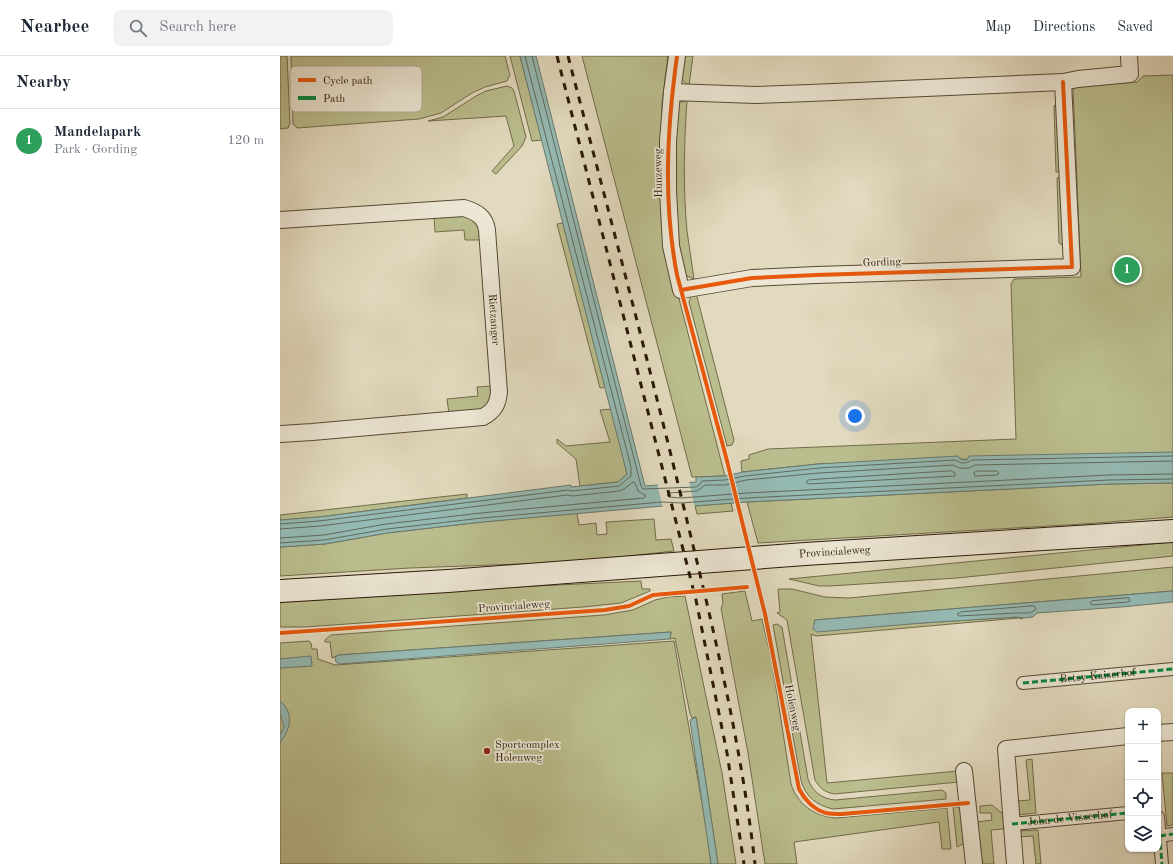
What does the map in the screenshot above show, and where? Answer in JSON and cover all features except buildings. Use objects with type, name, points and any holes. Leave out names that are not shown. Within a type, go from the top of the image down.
[{"type":"main road","name":"Provincialeweg","points":[[280,591],[448,582],[805,554],[1173,531]]},
{"type":"street","name":"Hunzeweg","points":[[677,56],[668,141],[668,191],[671,246],[681,290]]},
{"type":"street","points":[[672,92],[756,95],[1063,82],[1078,78],[1130,74],[1129,56]]},
{"type":"street","name":"Gording","points":[[681,290],[752,278],[816,274],[1072,267],[1063,82]]},
{"type":"street","name":"Rietzanger","points":[[280,220],[464,208],[472,210],[480,216],[486,222],[487,230],[499,392],[497,405],[493,411],[483,417],[280,434]]},
{"type":"street","name":"Betsy Kaiserhof","points":[[1023,683],[1173,669]]},
{"type":"street","points":[[1161,733],[1173,732]]},
{"type":"street","points":[[1015,864],[1006,748],[1125,736]]},
{"type":"street","points":[[964,771],[974,864]]},
{"type":"street","name":"John de Visserhof","points":[[1012,824],[1125,813]]},
{"type":"street","points":[[1161,836],[1173,834]]},
{"type":"street","points":[[1161,850],[1162,864]]},
{"type":"green space","points":[[280,56],[287,56],[290,123],[288,128],[280,129]]},
{"type":"green space","points":[[291,56],[505,56],[510,75],[507,81],[485,87],[472,93],[441,113],[419,119],[297,128],[293,124],[293,112],[422,112],[422,66],[291,66]]},
{"type":"green space","points":[[510,56],[520,56],[542,140],[532,141]]},
{"type":"green space","points":[[582,56],[668,56],[662,103],[661,140],[678,295],[725,476],[692,477]]},
{"type":"green space","points":[[682,56],[693,56],[689,85],[685,83],[681,77]]},
{"type":"green space","points":[[1173,75],[1173,469],[960,459],[818,464],[742,472],[741,461],[749,459],[749,455],[768,449],[1016,439],[1011,284],[1014,279],[1081,277],[1073,88],[1078,86],[1137,82],[1143,76]]},
{"type":"green space","points":[[507,86],[512,88],[514,91],[526,137],[522,146],[496,174],[492,171],[514,146],[506,116],[428,121],[443,117],[486,91]]},
{"type":"green space","points":[[687,100],[684,182],[687,231],[694,279],[687,276],[683,270],[677,228],[675,120],[679,103]]},
{"type":"green space","points":[[1056,104],[1062,172],[1056,172],[1054,106]]},
{"type":"green space","points":[[1062,176],[1065,245],[1059,243],[1057,178]]},
{"type":"green space","points":[[460,215],[470,218],[476,223],[481,240],[465,240],[464,230],[435,232],[434,217]]},
{"type":"green space","points":[[563,223],[606,387],[600,388],[557,224]]},
{"type":"green space","points":[[696,293],[734,440],[732,445],[727,446],[689,302],[691,296]]},
{"type":"green space","points":[[493,386],[489,401],[482,409],[465,413],[449,414],[447,399],[478,396],[477,387]]},
{"type":"green space","points":[[612,409],[627,474],[618,482],[580,486],[576,459],[557,443],[557,439],[566,446],[610,442],[600,410]]},
{"type":"green space","points":[[1173,483],[1173,517],[1083,524],[758,543],[747,502],[1110,484]]},
{"type":"green space","points":[[467,494],[467,498],[319,517],[280,520],[280,515]]},
{"type":"green space","points":[[731,503],[733,511],[697,514],[695,506]]},
{"type":"green space","points":[[577,513],[579,525],[596,523],[597,535],[607,534],[606,522],[654,519],[656,540],[671,539],[674,551],[574,562],[410,568],[280,576],[280,547],[325,544],[387,533]]},
{"type":"green space","points":[[1173,542],[1173,556],[957,578],[830,586],[819,586],[789,579]]},
{"type":"green space","points":[[1173,567],[1173,591],[815,620],[814,624],[922,623],[1017,617],[1023,618],[816,636],[811,634],[827,783],[958,771],[959,782],[834,794],[823,789],[815,780],[787,620],[777,613],[780,612],[778,589],[792,589],[825,597],[849,598]]},
{"type":"green space","points":[[641,581],[642,589],[650,589],[650,591],[621,603],[305,627],[280,627],[280,601],[412,592]]},
{"type":"green space","points":[[745,591],[752,621],[762,619],[772,662],[791,784],[798,798],[814,812],[836,818],[947,808],[951,849],[942,849],[939,822],[794,842],[797,864],[765,864],[748,753],[721,608],[723,604],[722,594]]},
{"type":"green space","points":[[685,596],[722,773],[736,864],[718,864],[696,717],[692,718],[690,714],[675,638],[670,639],[671,632],[339,655],[332,658],[330,642],[325,642],[325,640],[331,635],[604,615],[633,610],[655,600],[668,597]]},
{"type":"green space","points":[[777,624],[782,627],[808,779],[815,791],[826,798],[835,800],[942,790],[946,793],[946,799],[833,809],[812,800],[803,787],[801,781],[773,625]]},
{"type":"green space","name":"Sportcomplex Holenweg","points":[[309,641],[312,649],[317,649],[318,659],[335,665],[674,641],[708,838],[711,864],[280,864],[280,643]]},
{"type":"green space","points":[[1032,759],[1036,813],[1017,815],[1016,801],[1030,800],[1026,760]]},
{"type":"green space","points":[[1162,773],[1173,773],[1173,825],[1167,826]]},
{"type":"green space","points":[[992,805],[1003,814],[1004,829],[991,830],[994,864],[982,864],[977,822],[992,820],[991,813],[980,813],[980,806]]},
{"type":"green space","points":[[953,807],[961,809],[965,841],[957,847]]},
{"type":"green space","points":[[1038,830],[1041,864],[1036,864],[1033,836],[1020,837],[1019,831]]},
{"type":"water","points":[[520,56],[536,56],[645,486],[696,482],[696,477],[725,476],[743,472],[818,464],[958,456],[960,459],[967,460],[969,456],[1173,452],[1173,483],[1110,484],[747,502],[681,507],[663,506],[482,522],[387,533],[325,544],[280,547],[280,520],[319,517],[571,485],[571,487],[618,482],[627,474]]},
{"type":"water","points":[[1173,591],[1173,602],[1037,613],[1033,617],[922,623],[817,632],[813,629],[815,620]]},
{"type":"water","points":[[671,632],[670,639],[339,664],[336,662],[335,657],[339,655]]},
{"type":"water","points":[[311,656],[312,666],[280,668],[280,659]]},
{"type":"water","points":[[280,701],[288,711],[289,722],[286,733],[280,743],[280,735],[284,727],[280,713]]},
{"type":"water","points":[[696,717],[718,864],[711,864],[690,720]]},
{"type":"pier","points":[[689,481],[695,508],[663,508],[657,483]]},
{"type":"railway","points":[[557,56],[696,600],[727,753],[744,864]]},
{"type":"railway","points":[[568,56],[645,351],[709,612],[736,737],[750,822],[755,864]]},
{"type":"marked path","points":[[1023,683],[1173,669]]},
{"type":"marked path","points":[[1012,824],[1125,813]]},
{"type":"marked path","points":[[1161,836],[1173,834]]},
{"type":"marked path","points":[[1161,852],[1162,864]]},
{"type":"cycle path","name":"Holenweg","points":[[677,56],[671,111],[668,166],[670,220],[677,275],[726,457],[765,614],[799,789],[804,797],[814,807],[822,812],[832,814],[968,803]]},
{"type":"cycle path","points":[[681,290],[752,278],[1072,267],[1063,82]]},
{"type":"cycle path","points":[[280,633],[605,610],[629,606],[653,595],[747,587]]},
{"type":"place","name":"Mandelapark","points":[[1127,270]]},
{"type":"place","name":"Sportcomplex Holenweg","points":[[487,751]]}]
